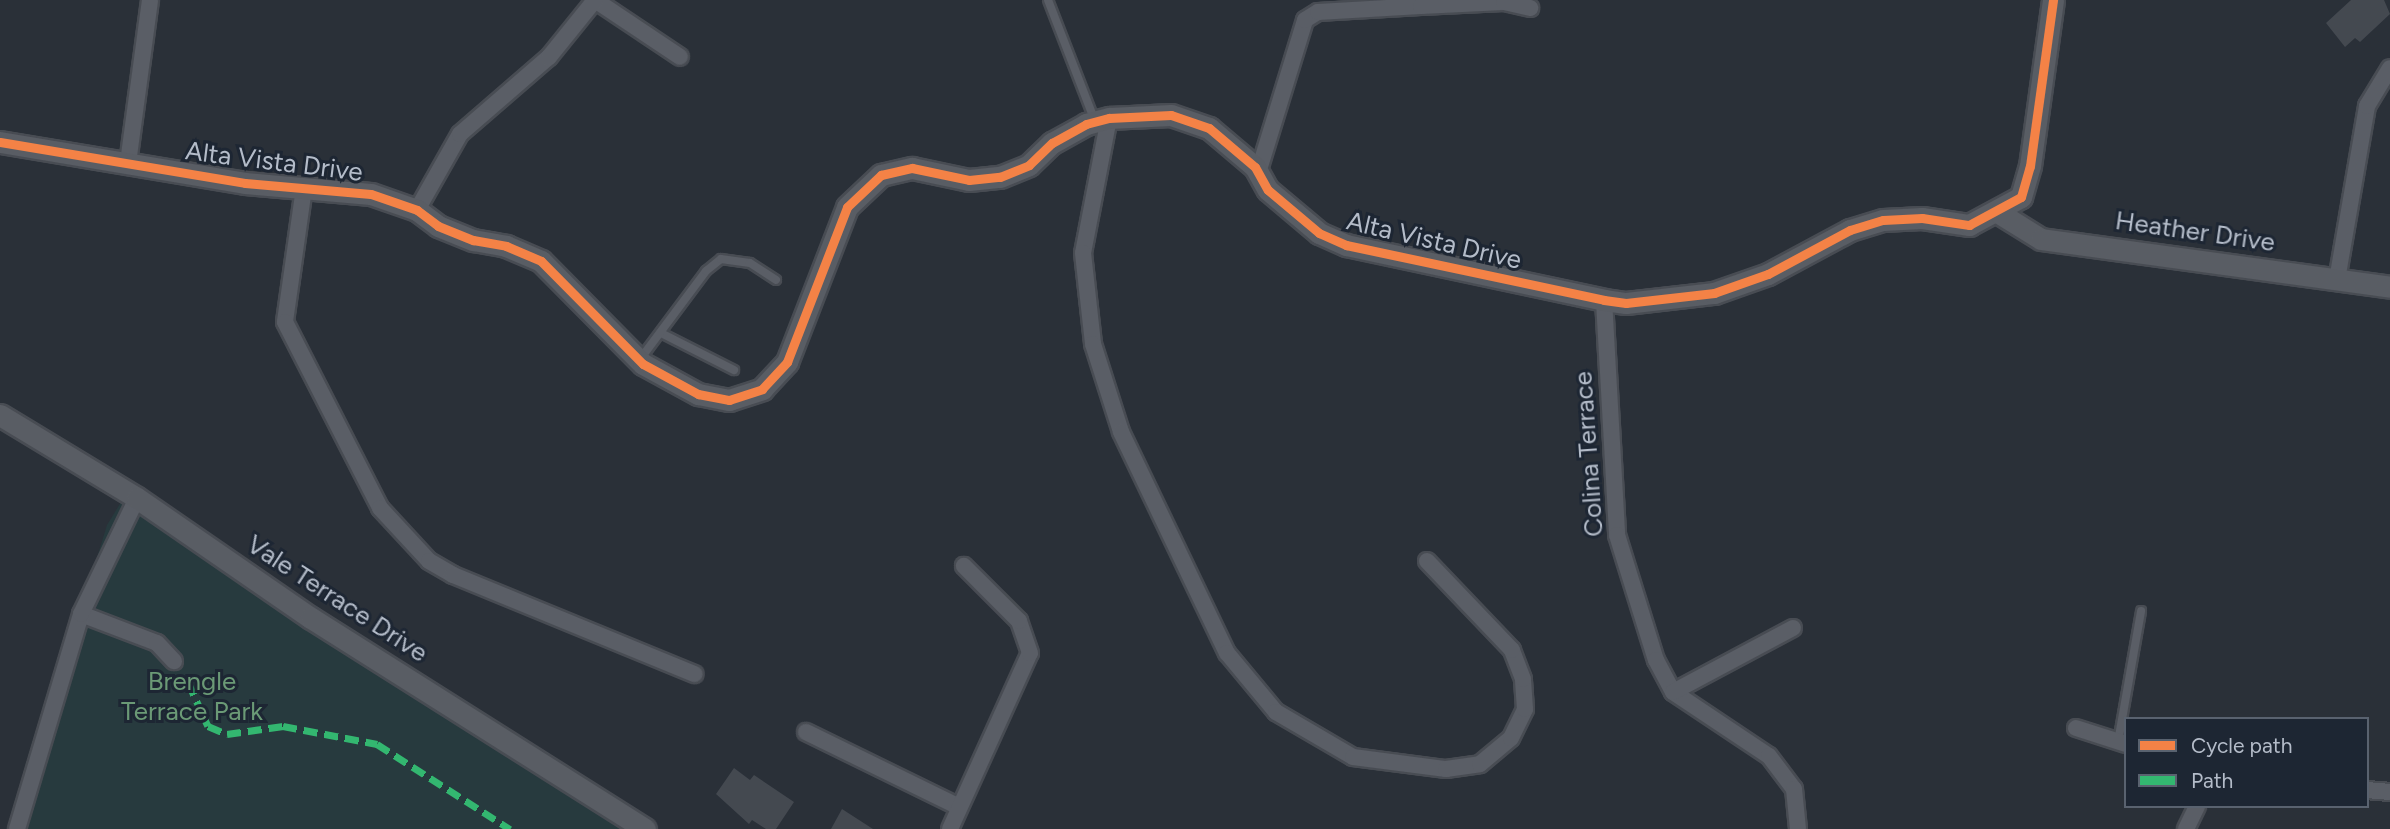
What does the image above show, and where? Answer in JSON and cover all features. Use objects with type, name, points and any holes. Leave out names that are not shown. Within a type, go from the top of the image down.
[{"type":"street","points":[[128,163],[150,0]]},
{"type":"street","points":[[417,210],[460,134],[549,57],[595,0],[680,57]]},
{"type":"street","name":"Alta Vista Drive","points":[[0,142],[304,188],[371,194],[417,210],[438,226],[541,261],[639,360],[715,399],[744,398],[762,389],[787,362],[827,254],[857,192],[881,174],[912,168],[968,180],[1000,177],[1029,165],[1052,143],[1102,120],[1171,115],[1209,128],[1258,173],[1268,190],[1319,233],[1346,245],[1626,303],[1714,293],[1768,274],[1850,230],[1883,220],[1923,218],[1969,225],[1999,213],[2021,197],[2030,166],[2053,0]]},
{"type":"street","points":[[1258,173],[1306,20],[1318,12],[1504,2],[1530,8]]},
{"type":"street","points":[[2337,280],[2367,106],[2390,68]]},
{"type":"street","points":[[1102,120],[1083,253],[1093,344],[1121,432],[1227,653],[1276,712],[1353,757],[1446,769],[1480,764],[1511,738],[1525,709],[1523,679],[1512,650],[1427,561]]},
{"type":"street","points":[[304,188],[285,322],[380,508],[429,561],[453,575],[694,674]]},
{"type":"street","name":"Heather Drive","points":[[1999,213],[2041,239],[2390,287]]},
{"type":"street","name":"Colina Terrace","points":[[1604,300],[1617,535],[1656,660],[1673,692],[1769,756],[1794,789],[1798,829]]},
{"type":"street","name":"Vale Terrace Drive","points":[[0,415],[136,498],[311,618],[645,829]]},
{"type":"street","points":[[17,829],[81,614],[136,498]]},
{"type":"street","points":[[950,829],[1030,653],[1019,621],[964,566]]},
{"type":"street","points":[[81,614],[157,643],[174,661]]},
{"type":"street","points":[[1673,692],[1793,628]]},
{"type":"street","points":[[2076,728],[2122,743]]},
{"type":"street","points":[[806,732],[959,807]]},
{"type":"street","points":[[2369,790],[2390,792]]},
{"type":"street","points":[[2186,829],[2196,808]]},
{"type":"lane","points":[[1048,0],[1102,120]]},
{"type":"lane","points":[[639,360],[706,271],[721,259],[750,263],[776,280]]},
{"type":"lane","points":[[661,333],[734,370]]},
{"type":"lane","points":[[2126,717],[2141,611]]},
{"type":"green space","name":"Brengle Terrace Park","points":[[126,494],[642,829],[14,829],[107,525]]},
{"type":"building","points":[[2351,0],[2384,0],[2390,14],[2360,42],[2355,38],[2345,47],[2326,23]]},
{"type":"building","points":[[734,768],[750,780],[754,775],[794,802],[776,829],[766,829],[752,820],[749,824],[716,794]]},
{"type":"building","points":[[842,809],[873,829],[831,829]]},
{"type":"marked path","points":[[188,682],[208,726],[227,734],[283,726],[377,744],[510,829]]},
{"type":"cycle path","points":[[0,142],[245,183],[371,194],[417,210],[438,226],[473,240],[506,246],[541,261],[643,364],[698,394],[729,400],[762,389],[787,362],[847,207],[881,175],[912,168],[969,180],[1000,177],[1029,165],[1052,143],[1086,124],[1109,118],[1171,115],[1209,128],[1255,167],[1268,190],[1319,233],[1346,245],[1626,303],[1714,293],[1768,274],[1850,230],[1883,220],[1922,218],[1969,225],[2021,197],[2030,166],[2053,0]]}]
